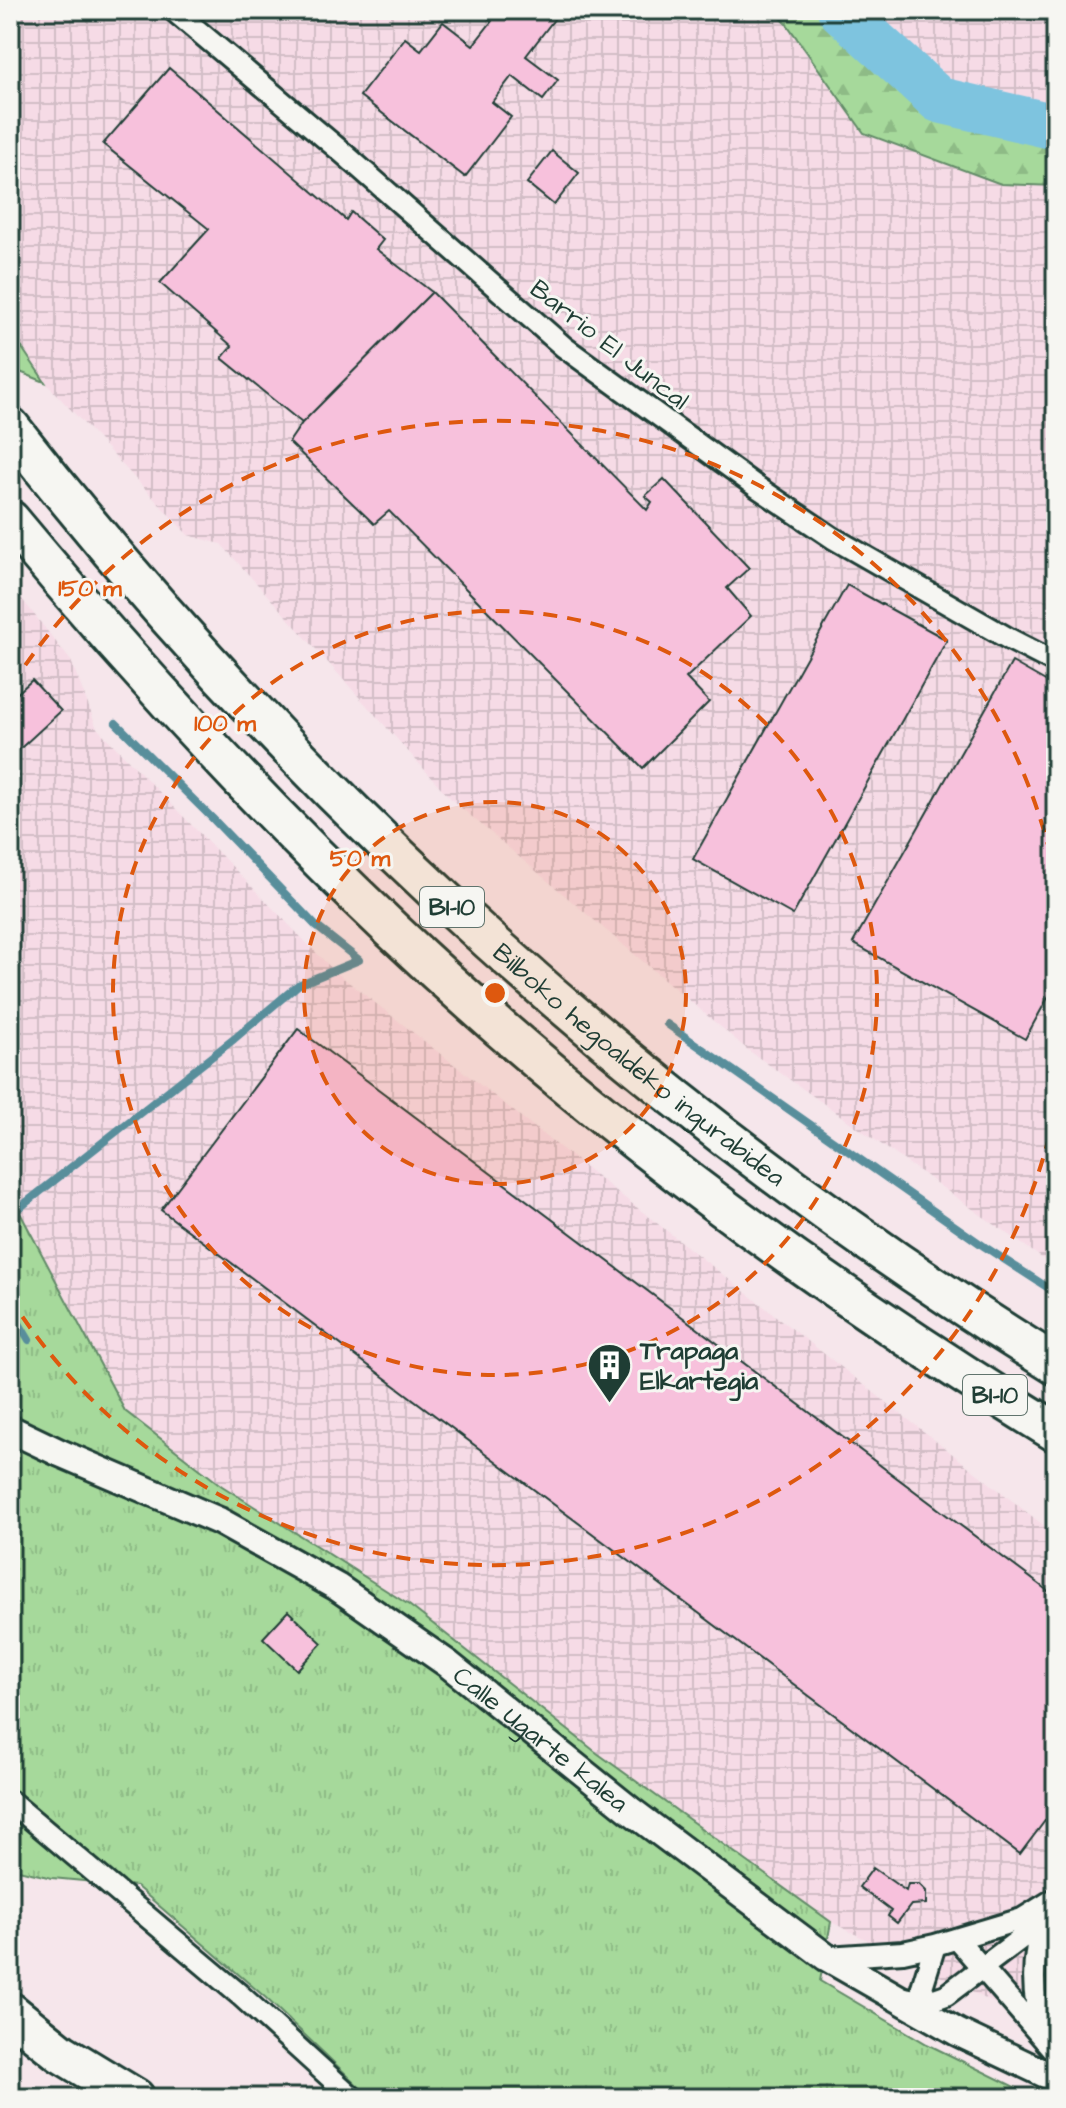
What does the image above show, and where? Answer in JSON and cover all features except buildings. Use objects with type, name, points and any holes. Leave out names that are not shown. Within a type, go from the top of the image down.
[{"type":"highway","name":"Bilboko hegoaldeko ingurabidea","points":[[10,427],[108,549],[189,642],[287,746],[433,890],[583,1022],[736,1144],[892,1257],[1056,1365]]},
{"type":"highway","name":"BI-10","points":[[10,520],[116,646],[214,752],[394,932],[503,1030],[624,1130],[759,1233],[910,1339],[1056,1432]]},
{"type":"highway","points":[[10,2012],[61,2053],[135,2098]]},
{"type":"street","name":"Barrio El Juncal","points":[[173,10],[343,153],[564,347],[757,487],[833,538],[1056,663]]},
{"type":"street","name":"Calle Ugarte kalea","points":[[10,1429],[219,1521],[348,1594],[448,1664],[630,1810],[826,1957],[997,2052],[1056,2079]]},
{"type":"street","points":[[10,1801],[293,2041],[353,2098]]},
{"type":"street","points":[[826,1957],[903,1952],[935,1945],[1022,1919],[1056,1898]]},
{"type":"street","points":[[854,1975],[903,1997],[926,2002],[946,1995],[1050,1914]]},
{"type":"street","points":[[1050,1914],[1036,1943],[1034,1987],[1037,2014],[1051,2048]]},
{"type":"street","points":[[957,1939],[1051,2048]]},
{"type":"street","points":[[935,1945],[922,1987],[927,2007],[940,2018],[981,2037],[997,2052]]},
{"type":"shaded area","points":[[10,10],[773,10],[786,23],[1001,184],[1056,186],[1056,1268],[748,1050],[452,800],[221,544],[188,535],[45,382],[10,330]]},
{"type":"shaded area","points":[[856,10],[1056,10],[1056,116],[957,92],[907,55]]},
{"type":"shaded area","points":[[10,584],[71,661],[97,728],[333,970],[1056,1535],[1056,2034],[831,1922],[597,1753],[409,1605],[222,1486],[125,1411],[10,1194]]},
{"type":"green space","points":[[773,10],[856,10],[907,55],[957,92],[1056,116],[1056,186],[1001,184],[864,133],[786,23]]},
{"type":"green space","points":[[10,330],[45,382],[10,368]]},
{"type":"green space","points":[[10,1194],[125,1411],[222,1486],[409,1605],[597,1753],[831,1922],[820,1981],[927,2044],[1037,2098],[371,2098],[266,1998],[136,1886],[52,1878],[10,1868]]},
{"type":"waterway","points":[[840,10],[939,100],[1056,127]]},
{"type":"waterway","points":[[10,1224],[18,1209],[298,985],[359,960],[316,926],[116,723]]},
{"type":"waterway","points":[[667,1024],[985,1247],[1056,1293]]},
{"type":"waterway","points":[[10,1308],[29,1340]]},
{"type":"place","name":"Trapaga Elkartegia","points":[[609,1404]]}]
